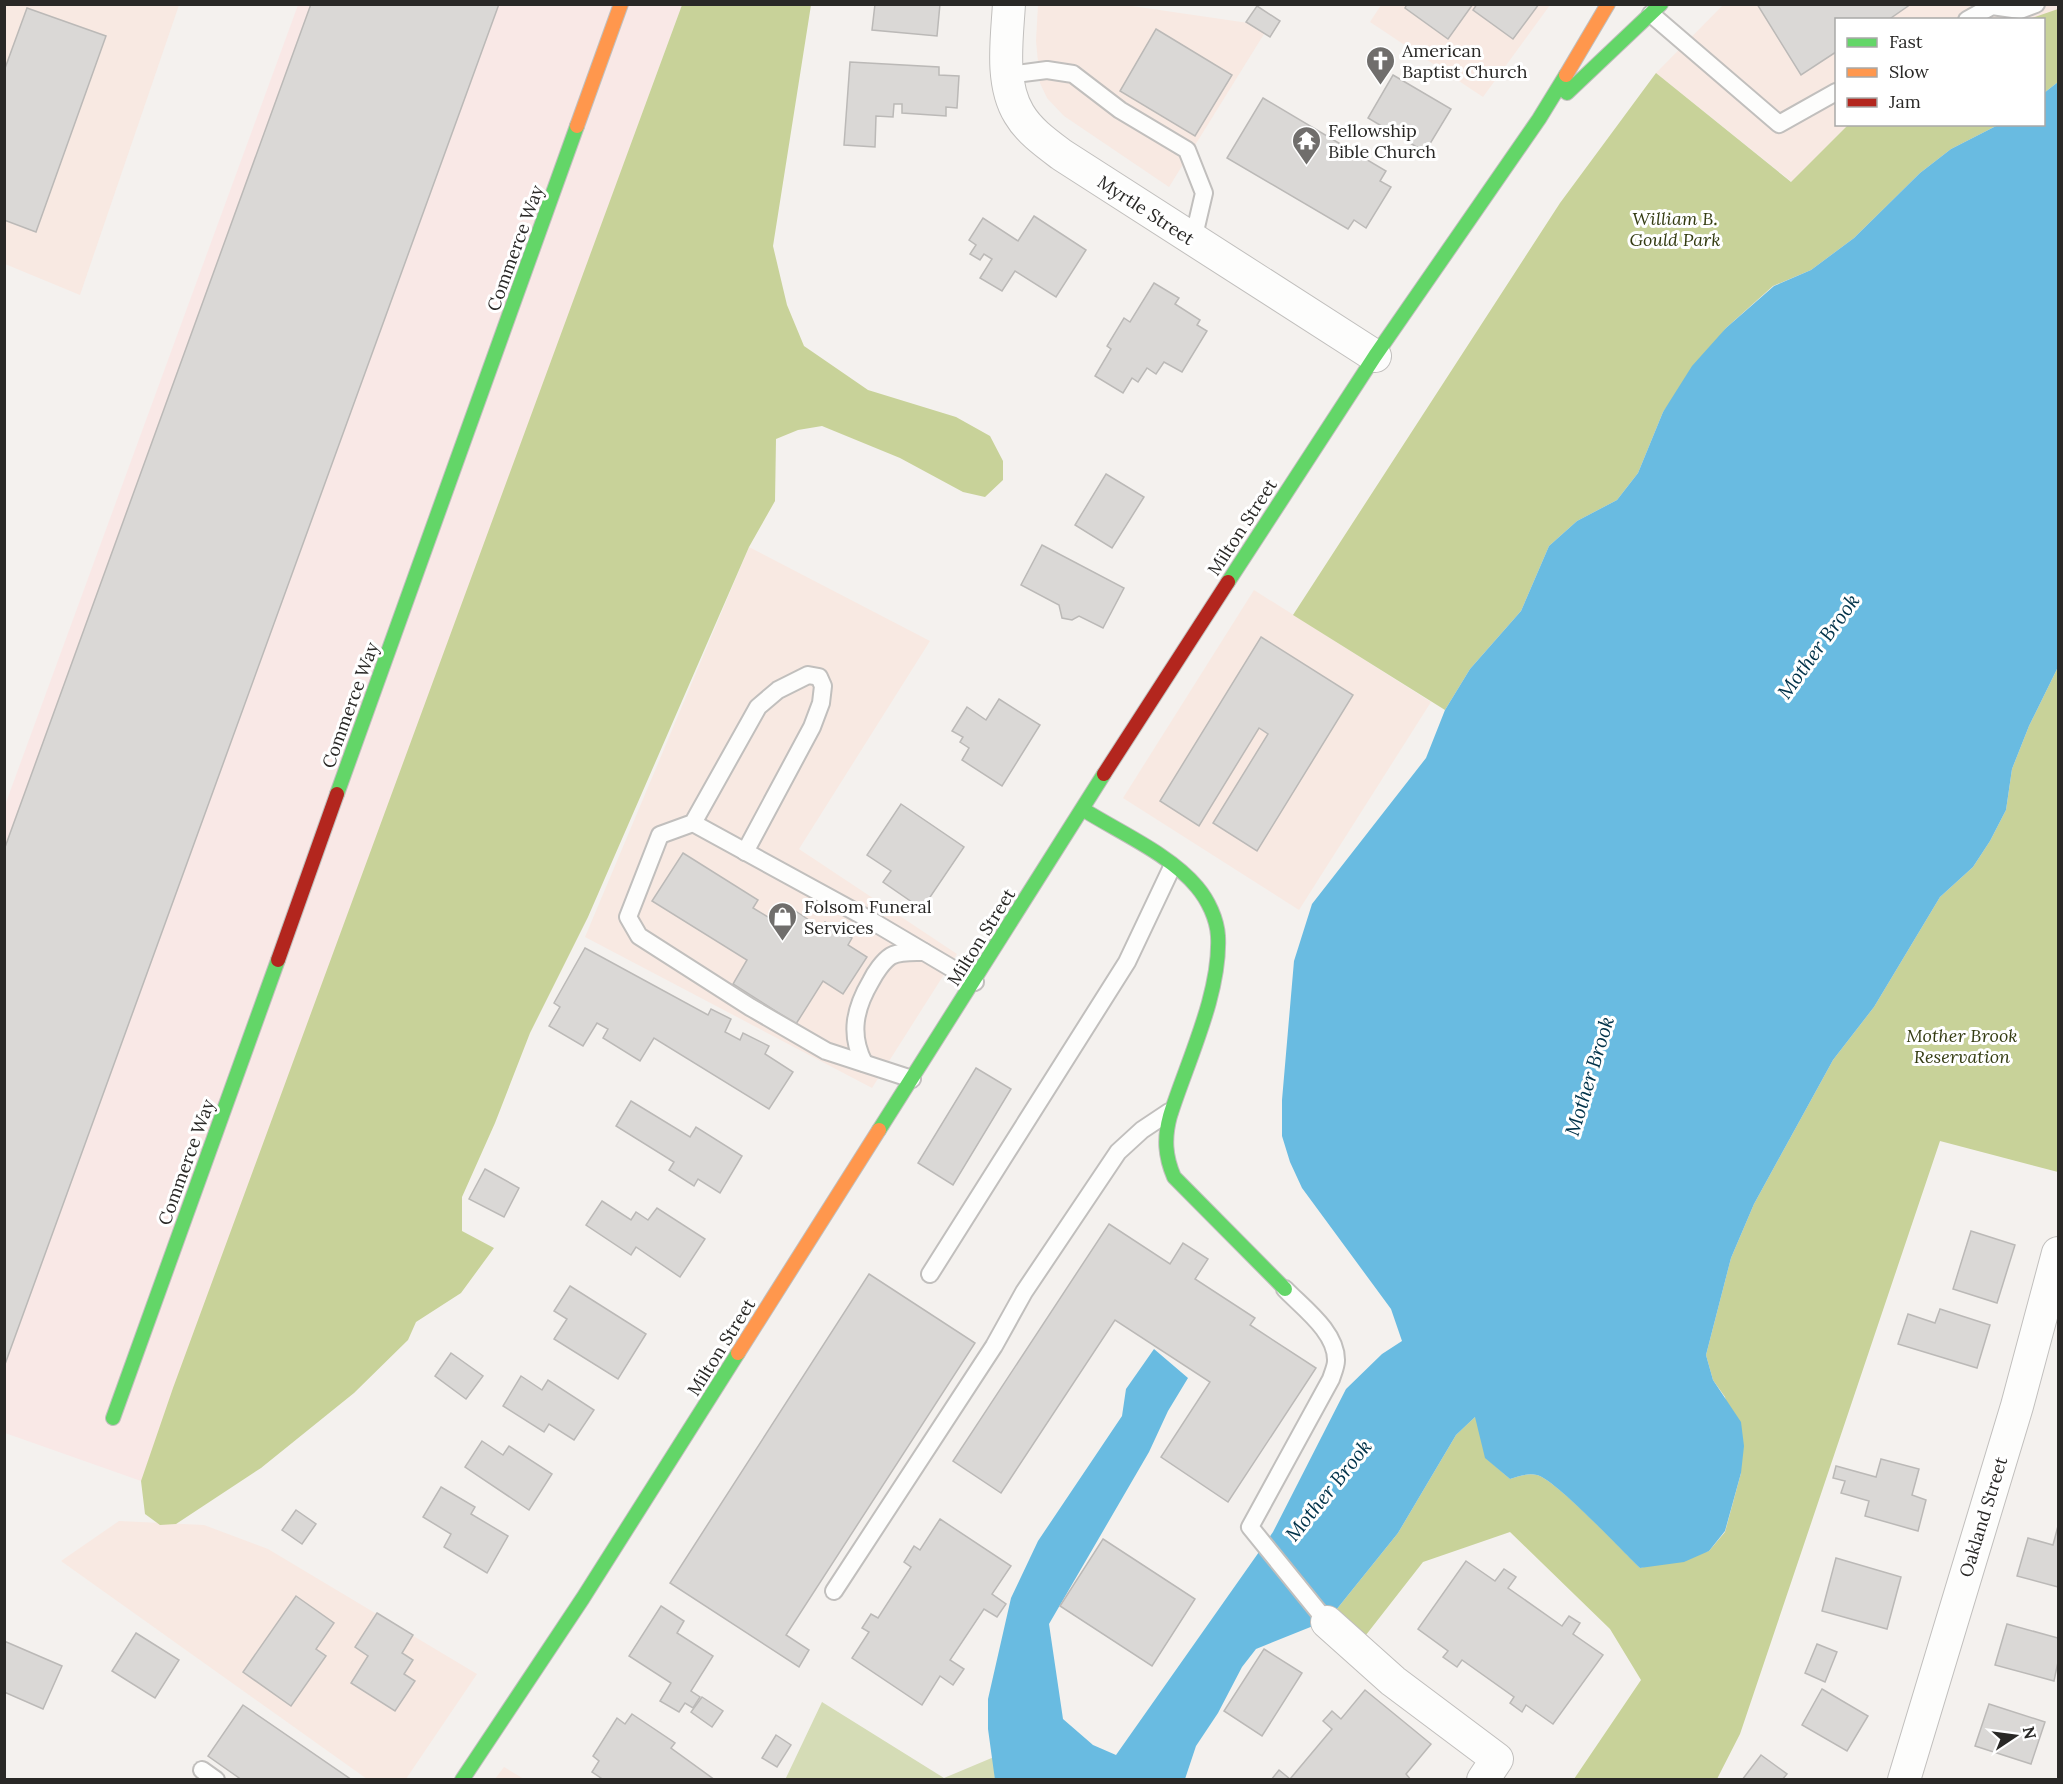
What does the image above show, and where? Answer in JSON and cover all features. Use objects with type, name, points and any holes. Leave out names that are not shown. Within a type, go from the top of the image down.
[{"type":"main road","name":"Commerce Way","points":[[113,1418],[621,4]]},
{"type":"main road","name":"Milton Street","points":[[462,1779],[583,1598],[975,982],[1140,717],[1375,356],[1539,119],[1608,4]]},
{"type":"main road","name":"Milton Street","points":[[1539,119],[1656,9]]},
{"type":"main road","points":[[1083,810],[1195,884],[1211,909],[1218,936],[1217,966],[1164,1138],[1165,1160],[1174,1177],[1285,1289]]},
{"type":"street","name":"Myrtle Street","points":[[1009,4],[1006,48],[1008,75],[1018,113],[1038,137],[1193,240],[1375,356]]},
{"type":"street","name":"Oakland Street","points":[[1904,1779],[2017,1406],[2058,1253]]},
{"type":"street","points":[[1327,1622],[1393,1681],[1497,1759],[1483,1779]]},
{"type":"lane","points":[[1970,18],[1992,5],[2020,10],[2036,4]]},
{"type":"lane","points":[[1656,9],[1779,124],[1835,93]]},
{"type":"lane","points":[[1008,75],[1047,70],[1073,74],[1120,110],[1187,150],[1204,193],[1193,240]]},
{"type":"lane","points":[[746,852],[812,727],[821,703],[824,686],[819,677],[808,675],[778,690],[758,706],[693,823],[660,835],[628,917],[639,936],[750,1007],[826,1051],[912,1079]]},
{"type":"lane","points":[[693,823],[975,982]]},
{"type":"lane","points":[[930,1274],[1127,962],[1172,867]]},
{"type":"lane","points":[[864,1064],[858,1052],[854,1030],[858,1002],[875,974],[892,956],[924,952]]},
{"type":"lane","points":[[834,1591],[994,1346],[1024,1292],[1118,1152],[1142,1130],[1172,1110]]},
{"type":"lane","points":[[1285,1289],[1323,1329],[1331,1342],[1336,1360],[1331,1379],[1250,1527],[1327,1622]]},
{"type":"shaded area","points":[[4,5],[179,5],[80,295],[5,264]]},
{"type":"shaded area","points":[[298,5],[682,5],[141,1481],[5,1433],[4,808]]},
{"type":"shaded area","points":[[1038,5],[1125,5],[1269,26],[1169,187],[1064,116],[1047,98],[1040,83],[1036,41]]},
{"type":"shaded area","points":[[1381,5],[1550,5],[1483,97],[1370,22]]},
{"type":"shaded area","points":[[1723,5],[2058,5],[2058,11],[2033,18],[1835,18],[1835,126],[1847,126],[1792,182],[1656,73]]},
{"type":"shaded area","points":[[749,547],[930,641],[799,849],[957,954],[872,1088],[585,937]]},
{"type":"shaded area","points":[[1254,590],[1431,702],[1299,910],[1123,798]]},
{"type":"shaded area","points":[[119,1521],[204,1525],[268,1549],[477,1674],[406,1779],[367,1779],[61,1561]]},
{"type":"shaded area","points":[[504,1767],[524,1779],[495,1779]]},
{"type":"green space","points":[[682,5],[811,5],[773,246],[787,305],[804,346],[868,390],[956,417],[990,436],[1003,461],[1003,480],[985,497],[963,492],[900,458],[822,426],[798,430],[776,439],[775,501],[749,547],[588,917],[530,1033],[495,1123],[462,1197],[462,1231],[494,1248],[461,1293],[416,1322],[408,1340],[354,1393],[261,1468],[176,1524],[160,1525],[145,1514],[141,1481],[173,1388]]},
{"type":"green space","points":[[2058,9],[2058,82],[2045,92],[2045,18],[2032,18]]},
{"type":"green space","name":"William B. Gould Park","points":[[1656,73],[1791,182],[1847,126],[1996,126],[1951,149],[1920,173],[1854,238],[1811,270],[1773,286],[1726,328],[1663,412],[1638,473],[1617,500],[1577,521],[1549,546],[1521,611],[1470,669],[1445,710],[1293,615],[1560,203]]},
{"type":"green space","name":"Mother Brook Reservation","points":[[2058,667],[2058,1172],[1940,1141],[1740,1734],[1717,1779],[1574,1779],[1641,1680],[1610,1629],[1510,1532],[1423,1562],[1355,1649],[1328,1620],[1398,1533],[1456,1435],[1476,1416],[1486,1458],[1510,1479],[1530,1474],[1537,1475],[1559,1489],[1640,1568],[1709,1551],[1725,1532],[1741,1473],[1725,1397],[1713,1380],[1706,1355],[1731,1258],[1754,1204],[1833,1060],[1874,1007],[1940,897],[1973,867],[1990,841],[2006,810],[2012,769],[2029,726]]},
{"type":"green space","points":[[822,1702],[944,1778],[994,1757],[995,1779],[785,1780]]},
{"type":"water","name":"Mother Brook","points":[[2058,82],[2058,667],[2029,726],[2012,769],[2006,810],[1990,841],[1973,867],[1940,897],[1874,1007],[1833,1060],[1754,1204],[1731,1258],[1706,1355],[1713,1380],[1741,1422],[1744,1446],[1741,1473],[1725,1531],[1709,1551],[1684,1562],[1640,1568],[1559,1489],[1537,1475],[1530,1474],[1510,1479],[1485,1458],[1475,1417],[1456,1435],[1398,1533],[1328,1620],[1256,1649],[1242,1667],[1218,1713],[1196,1746],[1185,1779],[995,1780],[988,1729],[988,1699],[1011,1598],[1038,1541],[1122,1416],[1126,1389],[1154,1349],[1188,1378],[1168,1411],[1149,1452],[1049,1624],[1063,1719],[1093,1745],[1116,1755],[1273,1532],[1346,1389],[1382,1354],[1402,1341],[1391,1309],[1302,1188],[1290,1162],[1282,1136],[1282,1100],[1294,961],[1312,904],[1426,758],[1445,710],[1470,669],[1521,611],[1549,546],[1577,521],[1617,500],[1638,473],[1663,412],[1692,366],[1726,328],[1774,286],[1811,270],[1854,238],[1920,173],[1951,149],[1996,126],[2045,126],[2045,92]]},
{"type":"building","points":[[311,4],[499,4],[4,1367],[4,850]]},
{"type":"building","points":[[875,4],[940,4],[937,36],[872,30]]},
{"type":"building","points":[[1407,4],[1473,4],[1448,39],[1405,8]]},
{"type":"building","points":[[1477,4],[1539,4],[1513,39],[1473,10]]},
{"type":"building","points":[[1757,4],[1911,4],[1891,18],[1835,18],[1835,53],[1801,75]]},
{"type":"building","points":[[1257,6],[1280,21],[1270,37],[1246,22]]},
{"type":"building","points":[[27,8],[106,36],[36,232],[4,220],[4,71]]},
{"type":"building","points":[[1156,29],[1232,75],[1195,136],[1120,91]]},
{"type":"building","points":[[850,62],[939,67],[939,75],[959,76],[957,108],[946,107],[946,116],[902,113],[902,104],[894,104],[893,117],[876,116],[875,147],[844,145]]},
{"type":"building","points":[[1393,75],[1451,109],[1425,152],[1368,118]]},
{"type":"building","name":"Fellowship Bible Church","points":[[1263,98],[1386,171],[1380,181],[1391,187],[1366,228],[1354,220],[1348,229],[1227,158]]},
{"type":"building","points":[[1034,216],[1086,250],[1056,297],[1015,271],[1002,291],[980,278],[992,259],[984,254],[980,260],[970,254],[976,245],[969,240],[983,218],[1018,241]]},
{"type":"building","points":[[1154,283],[1179,298],[1175,304],[1200,320],[1197,325],[1207,331],[1182,372],[1164,362],[1156,374],[1147,368],[1138,382],[1132,378],[1123,393],[1095,376],[1111,349],[1107,346],[1124,318],[1130,322]]},
{"type":"building","points":[[1106,474],[1144,497],[1112,548],[1075,525]]},
{"type":"building","points":[[1042,545],[1124,588],[1103,628],[1079,616],[1072,620],[1062,618],[1059,605],[1021,585]]},
{"type":"building","points":[[1261,637],[1353,695],[1257,851],[1213,823],[1268,734],[1259,728],[1199,826],[1160,801]]},
{"type":"building","points":[[999,699],[1040,725],[1002,786],[962,760],[969,748],[960,742],[963,737],[952,731],[967,707],[986,720]]},
{"type":"building","points":[[901,804],[964,847],[922,909],[883,882],[891,871],[867,855]]},
{"type":"building","name":"Folsom Funeral Services","points":[[683,853],[758,900],[753,908],[781,925],[791,908],[821,928],[825,922],[852,938],[848,945],[867,957],[843,994],[823,981],[796,1024],[733,984],[747,960],[652,901]]},
{"type":"building","points":[[585,948],[708,1015],[711,1009],[731,1019],[725,1032],[740,1040],[743,1033],[769,1046],[765,1054],[793,1072],[769,1109],[654,1038],[640,1061],[603,1038],[608,1029],[597,1023],[583,1046],[549,1026],[560,1007],[554,1003]]},
{"type":"building","points":[[976,1068],[1011,1089],[953,1185],[918,1163]]},
{"type":"building","points":[[631,1101],[690,1137],[696,1127],[742,1156],[720,1193],[698,1179],[694,1186],[669,1170],[674,1162],[616,1126]]},
{"type":"building","points":[[485,1169],[519,1188],[504,1217],[469,1199]]},
{"type":"building","points":[[602,1201],[631,1220],[636,1212],[648,1220],[657,1208],[705,1239],[680,1277],[636,1247],[631,1255],[586,1225]]},
{"type":"building","points":[[1109,1224],[1170,1264],[1183,1243],[1208,1259],[1195,1279],[1255,1318],[1250,1325],[1316,1368],[1228,1502],[1161,1457],[1210,1382],[1115,1320],[1001,1493],[953,1461]]},
{"type":"building","points":[[1971,1231],[2015,1245],[1997,1303],[1953,1289]]},
{"type":"building","points":[[869,1274],[975,1343],[786,1635],[809,1650],[799,1667],[670,1583]]},
{"type":"building","points":[[570,1286],[646,1334],[618,1379],[554,1339],[567,1319],[554,1311]]},
{"type":"building","points":[[1940,1309],[1990,1325],[1977,1368],[1898,1344],[1908,1314],[1935,1323]]},
{"type":"building","points":[[451,1353],[483,1376],[466,1399],[435,1376]]},
{"type":"building","points":[[521,1376],[542,1390],[548,1380],[594,1410],[574,1440],[549,1424],[544,1432],[503,1406]]},
{"type":"building","points":[[482,1441],[503,1455],[509,1446],[552,1474],[529,1510],[465,1467]]},
{"type":"building","points":[[1881,1459],[1919,1469],[1912,1495],[1926,1500],[1918,1531],[1865,1516],[1869,1501],[1841,1493],[1845,1481],[1833,1478],[1836,1466],[1876,1477]]},
{"type":"building","points":[[441,1487],[475,1507],[471,1514],[508,1536],[487,1573],[444,1547],[451,1534],[423,1517]]},
{"type":"building","points":[[296,1510],[316,1524],[302,1544],[282,1530]]},
{"type":"building","points":[[940,1519],[1011,1566],[992,1594],[1006,1604],[997,1617],[984,1609],[950,1660],[964,1669],[953,1685],[940,1676],[922,1705],[852,1658],[869,1632],[862,1628],[871,1614],[878,1618],[911,1567],[904,1562],[914,1546],[920,1550]]},
{"type":"building","points":[[2058,1526],[2058,1587],[2017,1576],[2028,1538],[2053,1545]]},
{"type":"building","points":[[1103,1539],[1195,1599],[1152,1666],[1060,1606]]},
{"type":"building","points":[[1836,1558],[1901,1577],[1887,1629],[1822,1611]]},
{"type":"building","points":[[1466,1561],[1495,1581],[1504,1569],[1516,1577],[1508,1588],[1562,1626],[1569,1616],[1580,1623],[1573,1634],[1603,1655],[1553,1724],[1526,1705],[1522,1712],[1510,1703],[1514,1697],[1462,1660],[1457,1667],[1443,1657],[1448,1651],[1418,1629]]},
{"type":"building","points":[[296,1596],[334,1623],[316,1649],[326,1656],[291,1706],[243,1672]]},
{"type":"building","points":[[661,1606],[684,1621],[677,1633],[713,1656],[691,1691],[700,1697],[693,1708],[685,1703],[679,1712],[660,1701],[671,1683],[629,1656]]},
{"type":"building","points":[[377,1613],[413,1635],[402,1653],[413,1660],[404,1674],[415,1681],[395,1711],[351,1683],[368,1656],[355,1647]]},
{"type":"building","points":[[2007,1624],[2058,1638],[2058,1662],[2054,1681],[1995,1665]]},
{"type":"building","points":[[136,1633],[179,1660],[155,1698],[112,1671]]},
{"type":"building","points":[[4,1641],[62,1666],[43,1709],[4,1692]]},
{"type":"building","points":[[1817,1644],[1837,1652],[1825,1682],[1805,1673]]},
{"type":"building","points":[[1264,1649],[1302,1673],[1262,1736],[1224,1711]]},
{"type":"building","points":[[1822,1689],[1868,1716],[1847,1751],[1802,1725]]},
{"type":"building","points":[[1365,1690],[1431,1744],[1406,1774],[1411,1780],[1271,1780],[1279,1770],[1290,1779],[1332,1729],[1323,1721],[1332,1711],[1341,1719]]},
{"type":"building","points":[[702,1697],[723,1711],[712,1727],[691,1712]]},
{"type":"building","points":[[1989,1704],[2045,1722],[2031,1764],[1975,1746]]},
{"type":"building","points":[[243,1705],[352,1780],[242,1780],[208,1756]]},
{"type":"building","points":[[632,1714],[675,1743],[671,1748],[715,1780],[604,1780],[592,1772],[599,1761],[593,1756],[617,1718],[625,1724]]},
{"type":"building","points":[[776,1735],[791,1745],[777,1767],[762,1758]]},
{"type":"building","points":[[1761,1755],[1787,1774],[1782,1780],[1742,1780]]},
{"type":"traffic: fast","points":[[1567,93],[1661,4]]},
{"type":"traffic: fast","points":[[1228,582],[1375,356],[1539,119],[1566,75]]},
{"type":"traffic: fast","points":[[337,794],[577,126]]},
{"type":"traffic: fast","points":[[879,1130],[1104,774]]},
{"type":"traffic: fast","points":[[1084,810],[1159,854],[1186,875],[1205,898],[1211,910],[1218,936],[1214,981],[1202,1027],[1170,1116],[1166,1139],[1167,1154],[1174,1177],[1285,1289]]},
{"type":"traffic: fast","points":[[113,1418],[278,960]]},
{"type":"traffic: fast","points":[[462,1780],[583,1598],[738,1353]]},
{"type":"traffic: slow","points":[[577,126],[621,4]]},
{"type":"traffic: slow","points":[[1566,75],[1608,4]]},
{"type":"traffic: slow","points":[[738,1353],[879,1130]]},
{"type":"traffic: jam","points":[[1104,774],[1228,582]]},
{"type":"traffic: jam","points":[[278,960],[337,794]]},
{"type":"place","name":"American Baptist Church","points":[[1381,86]]},
{"type":"place","name":"Fellowship Bible Church","points":[[1307,166]]},
{"type":"place","name":"Folsom Funeral Services","points":[[783,942]]}]
